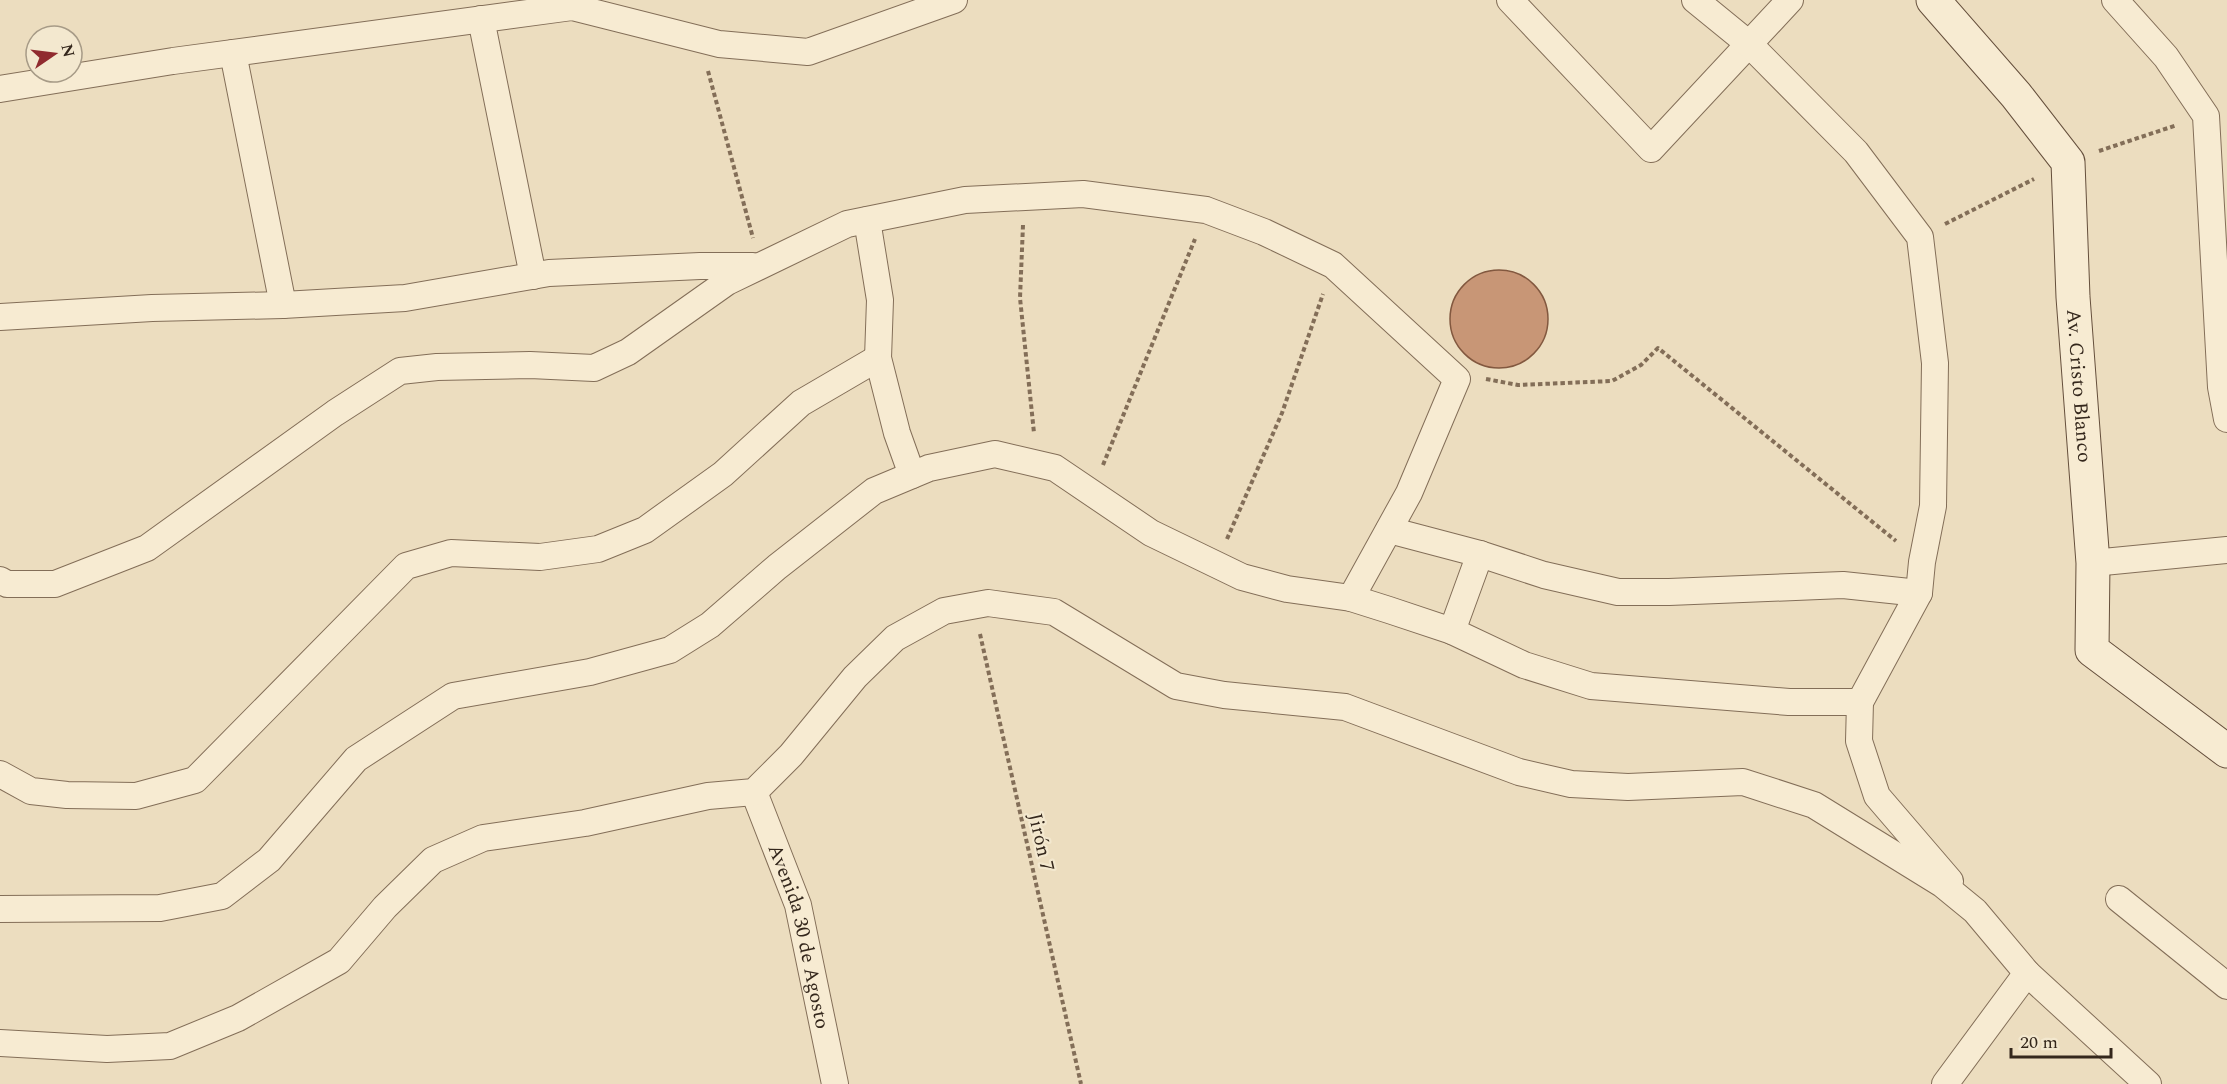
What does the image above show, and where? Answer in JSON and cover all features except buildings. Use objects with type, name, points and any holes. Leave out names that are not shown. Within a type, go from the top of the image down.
[{"type":"street","points":[[0,89],[233,53],[572,7],[719,44],[808,52],[954,0]]},
{"type":"street","points":[[1510,0],[1651,149],[1790,0]]},
{"type":"street","points":[[1695,0],[1749,44],[1856,152],[1920,237],[1935,363],[1933,506],[1922,562],[1919,593],[1860,702],[1859,741],[1877,796],[2027,973],[2148,1084]]},
{"type":"street","name":"Av. Cristo Blanco","points":[[1933,0],[2016,95],[2068,162],[2073,297],[2093,563],[2092,650],[2227,751]]},
{"type":"street","points":[[2115,0],[2166,57],[2206,116],[2221,387],[2227,419]]},
{"type":"street","points":[[481,19],[533,276]]},
{"type":"street","points":[[233,53],[283,305]]},
{"type":"street","points":[[0,580],[7,584],[54,584],[147,548],[335,413],[400,371],[437,366],[530,365],[594,368],[628,352],[727,282],[847,224],[965,200],[1083,194],[1206,210],[1264,232],[1333,265],[1457,379],[1409,493],[1351,598]]},
{"type":"street","points":[[867,220],[880,300],[878,358],[897,433],[912,475]]},
{"type":"street","points":[[0,317],[152,308],[283,305],[405,298],[549,273],[700,266],[760,266]]},
{"type":"street","points":[[0,774],[31,790],[67,795],[136,796],[195,780],[406,566],[452,554],[552,556],[598,549],[645,530],[723,474],[801,404],[878,358]]},
{"type":"street","points":[[0,909],[160,908],[222,896],[268,860],[356,759],[453,696],[590,672],[670,650],[710,625],[777,567],[874,491],[929,468],[995,454],[1056,468],[1151,533],[1242,577],[1287,589],[1351,598],[1452,631],[1524,665],[1591,686],[1789,702],[1860,702]]},
{"type":"street","points":[[1389,530],[1480,554],[1544,575],[1618,592],[1843,585],[1919,593]]},
{"type":"street","points":[[2093,563],[2227,550]]},
{"type":"street","points":[[1452,631],[1480,554]]},
{"type":"street","points":[[0,1043],[107,1049],[170,1046],[238,1018],[339,961],[385,907],[433,860],[483,838],[585,823],[708,796],[754,792],[791,755],[855,677],[895,638],[944,611],[988,603],[1054,612],[1176,686],[1224,695],[1346,706],[1519,772],[1570,784],[1628,787],[1743,782],[1814,805],[1942,884],[1975,911]]},
{"type":"street","name":"Avenida 30 de Agosto","points":[[754,792],[798,905],[835,1084]]},
{"type":"street","points":[[2119,899],[2227,986]]},
{"type":"street","points":[[1945,1084],[2027,973]]},
{"type":"path","points":[[699,39],[760,266]]},
{"type":"path","points":[[1024,197],[1020,298],[1036,464]]},
{"type":"path","points":[[1092,493],[1206,210]]},
{"type":"path","points":[[1216,565],[1282,413],[1333,265]]},
{"type":"path","points":[[1457,379],[1487,379],[1518,385],[1612,381],[1641,365],[1658,348],[1922,562]]},
{"type":"path","name":"Jirón 7","points":[[974,606],[1081,1084]]}]
